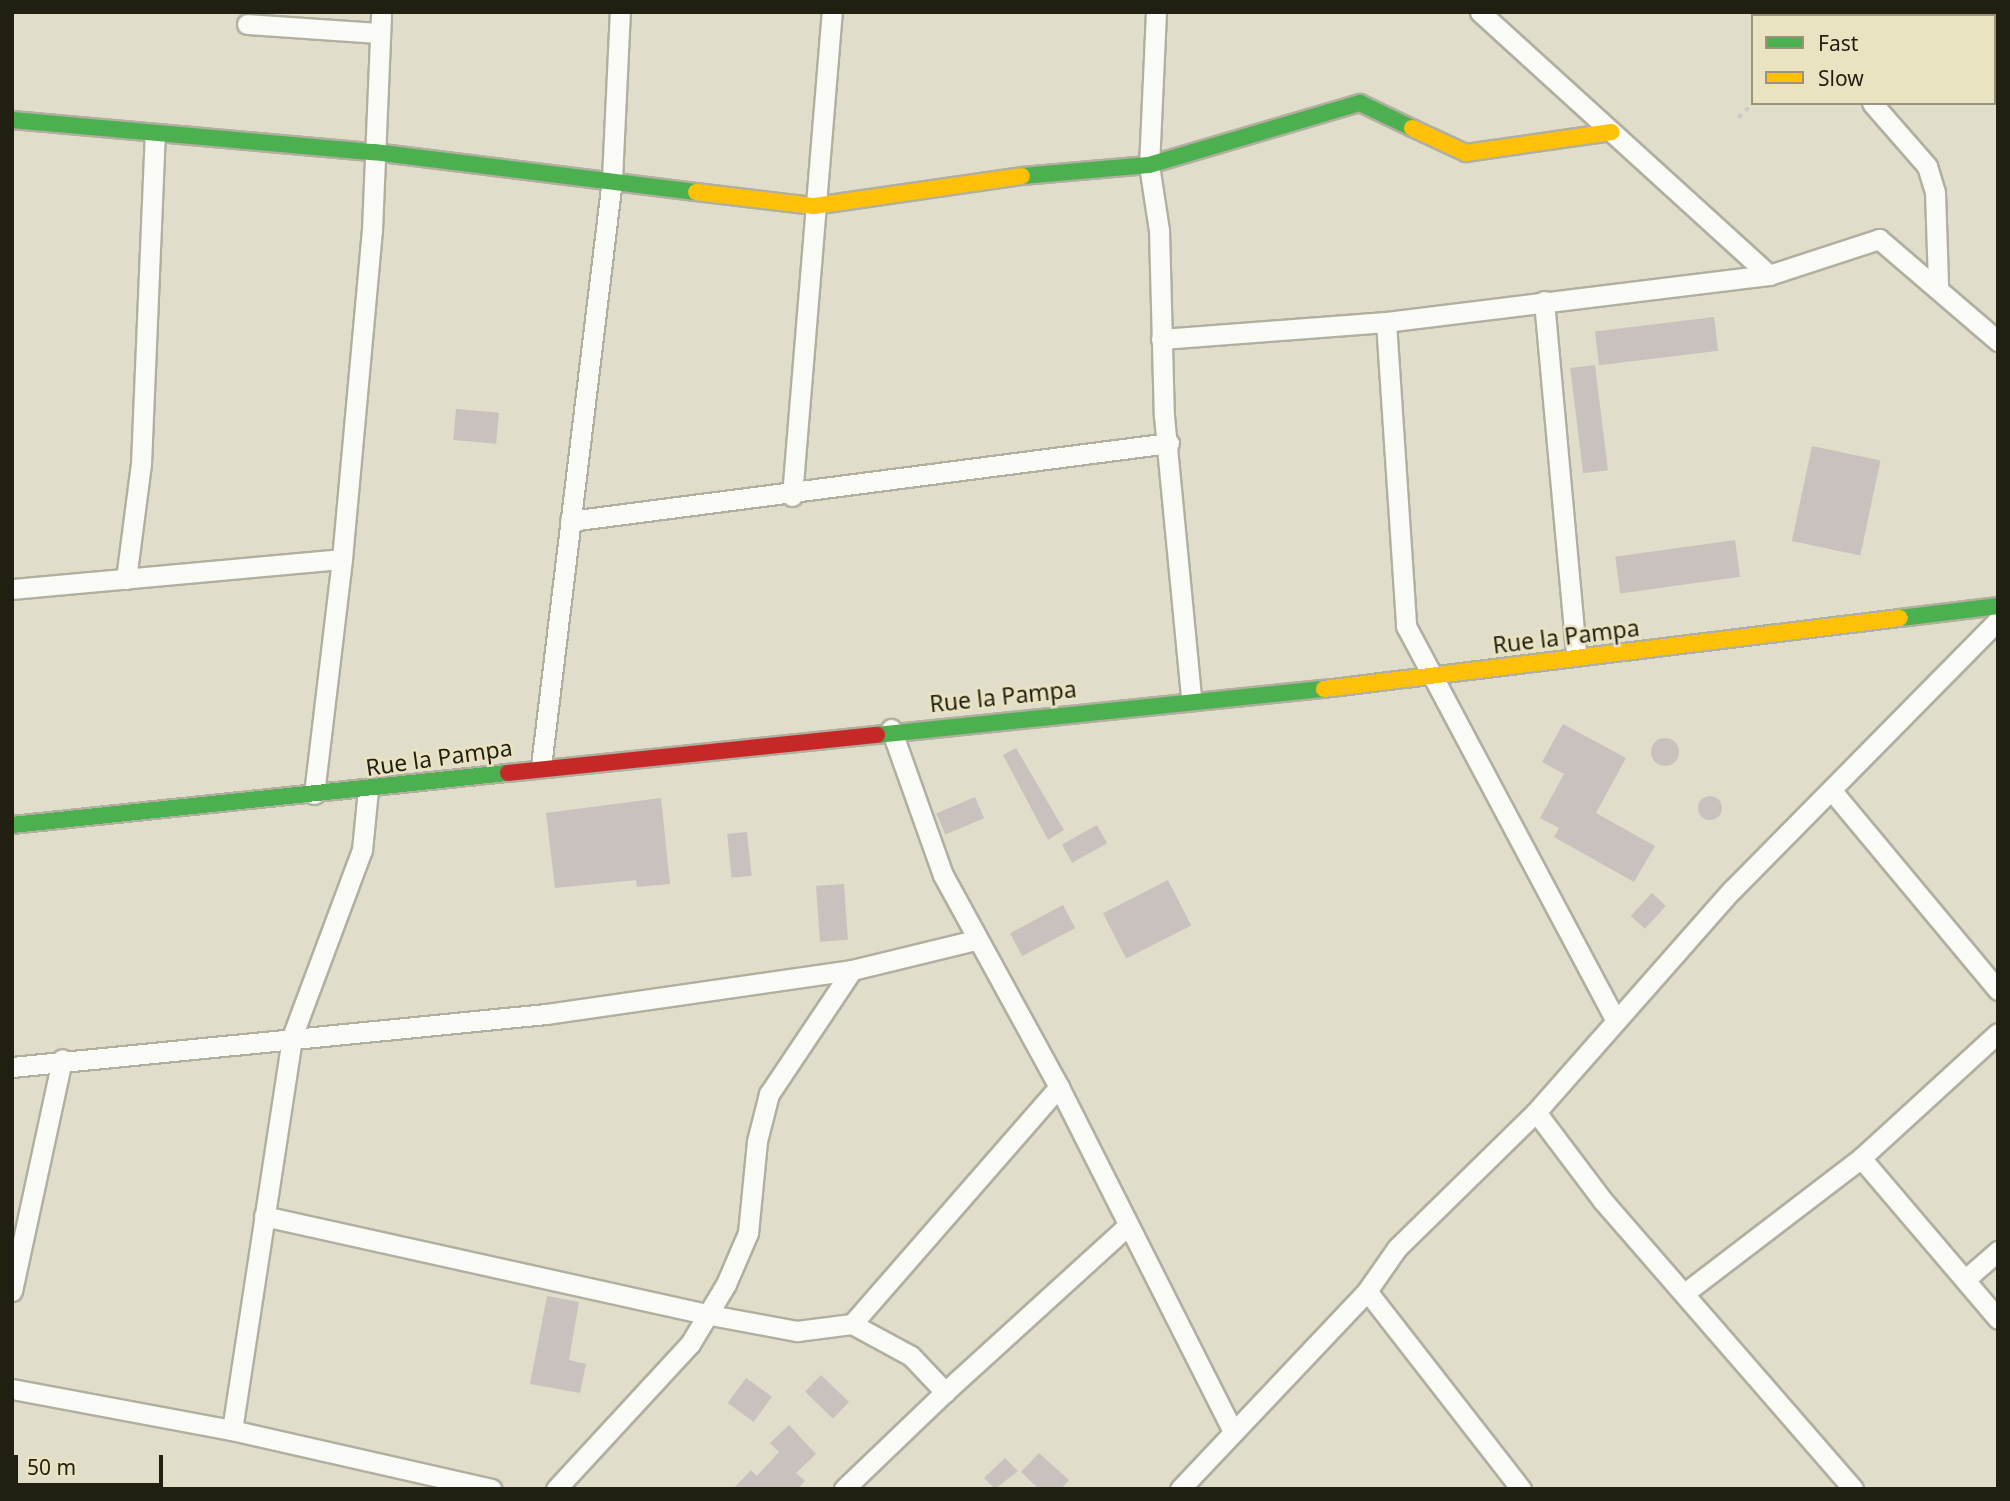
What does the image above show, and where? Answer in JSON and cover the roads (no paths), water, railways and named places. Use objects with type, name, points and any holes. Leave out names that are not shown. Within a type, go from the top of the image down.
[{"type":"street","points":[[314,794],[342,559],[374,152],[381,12]]},
{"type":"street","points":[[541,766],[612,179],[620,12]]},
{"type":"street","points":[[792,496],[832,12]]},
{"type":"street","points":[[1156,12],[1149,165],[1159,230],[1161,339],[1191,698]]},
{"type":"street","points":[[1480,12],[1769,275]]},
{"type":"street","points":[[247,24],[380,33]]},
{"type":"street","points":[[12,120],[155,136],[374,152],[612,179],[814,206],[994,178],[1149,165],[1360,103],[1466,153],[1611,132]]},
{"type":"street","points":[[1874,105],[1927,166],[1935,192],[1938,284]]},
{"type":"street","points":[[126,579],[141,464],[155,136]]},
{"type":"street","points":[[1161,339],[1386,323],[1769,275],[1879,239],[1938,284],[1998,341]]},
{"type":"street","points":[[1544,302],[1576,655]]},
{"type":"street","points":[[1386,323],[1406,626],[1428,678],[1615,1019]]},
{"type":"street","points":[[570,521],[792,496],[1169,443]]},
{"type":"street","points":[[12,590],[342,559]]},
{"type":"street","name":"Rue la Pampa","points":[[12,825],[368,790],[541,766],[891,729],[1191,698],[1428,678],[1576,655],[1742,641],[1998,606]]},
{"type":"street","points":[[1180,1489],[1367,1291],[1397,1248],[1536,1112],[1615,1019],[1998,620]]},
{"type":"street","points":[[891,729],[918,818],[975,940],[1059,1087],[1125,1228],[1233,1432]]},
{"type":"street","points":[[232,1430],[292,1037],[362,850],[368,790]]},
{"type":"street","points":[[1832,791],[1998,990]]},
{"type":"street","points":[[12,1067],[62,1059],[546,1014],[852,970],[975,940]]},
{"type":"street","points":[[556,1489],[690,1344],[748,1233],[757,1141],[769,1094],[852,970]]},
{"type":"street","points":[[1686,1292],[1861,1158],[1998,1033]]},
{"type":"street","points":[[12,1291],[62,1059]]},
{"type":"street","points":[[852,1324],[1059,1087]]},
{"type":"street","points":[[1536,1112],[1603,1201],[1686,1292],[1853,1489]]},
{"type":"street","points":[[1861,1158],[1968,1277],[1998,1319]]},
{"type":"street","points":[[264,1216],[705,1314],[797,1331],[852,1324],[911,1356],[945,1392]]},
{"type":"street","points":[[844,1489],[945,1392],[1125,1228]]},
{"type":"street","points":[[1968,1277],[1998,1251]]},
{"type":"street","points":[[1367,1291],[1519,1488]]},
{"type":"street","points":[[12,1390],[232,1430],[491,1489]]}]
